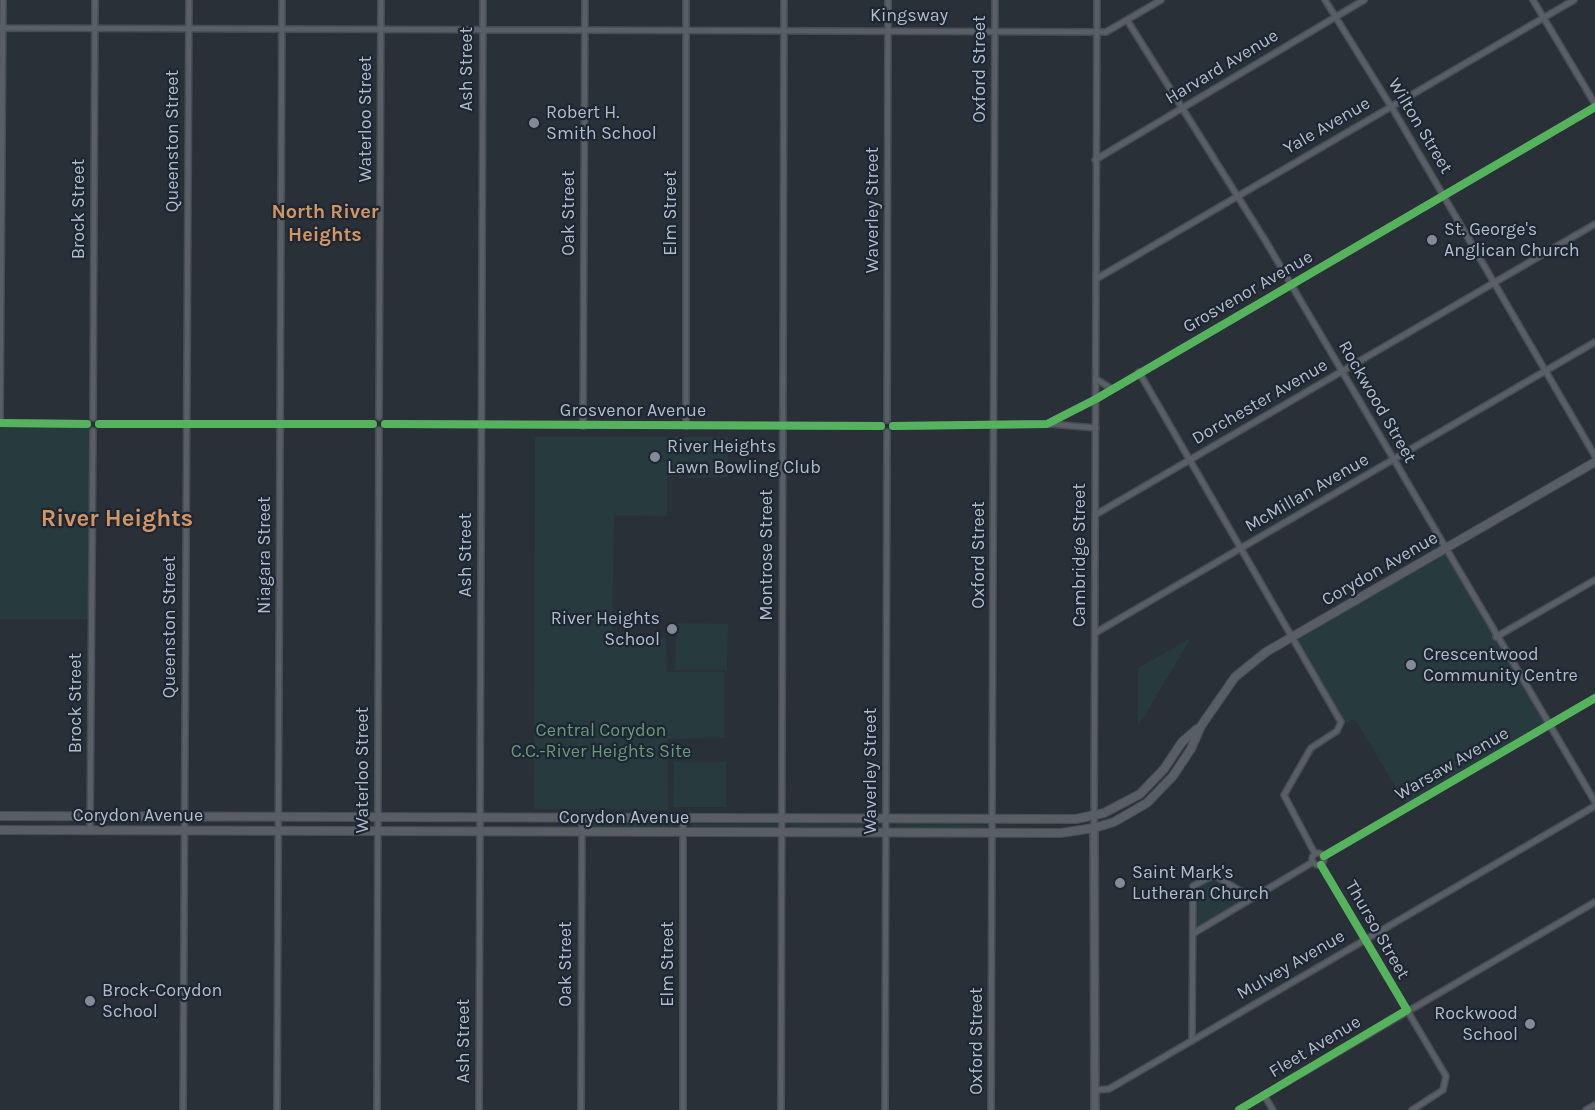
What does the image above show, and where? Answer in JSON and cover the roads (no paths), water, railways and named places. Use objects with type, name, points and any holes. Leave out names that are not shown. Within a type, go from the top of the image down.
[{"type":"main road","name":"Corydon Avenue","points":[[0,830],[1061,833],[1094,828],[1114,822],[1147,803],[1173,776],[1191,749],[1201,726],[1235,676],[1266,652],[1595,462]]},
{"type":"main road","name":"Corydon Avenue","points":[[0,816],[1064,819],[1094,816],[1124,804],[1140,794],[1164,769],[1182,742],[1201,726]]},
{"type":"street","points":[[3,0],[1,28],[0,421],[87,424],[93,418],[99,424],[373,424],[379,429],[385,424],[379,417],[373,424]]},
{"type":"street","name":"Brock Street","points":[[93,418],[95,0]]},
{"type":"street","name":"Queenston Street","points":[[183,1110],[189,0]]},
{"type":"street","name":"Niagara Street","points":[[277,1110],[282,0]]},
{"type":"street","name":"Waterloo Street","points":[[379,417],[381,0]]},
{"type":"street","name":"Ash Street","points":[[479,1110],[483,0]]},
{"type":"street","name":"Oak Street","points":[[583,426],[585,0]]},
{"type":"street","name":"Elm Street","points":[[686,0],[686,426]]},
{"type":"street","name":"Montrose Street","points":[[781,1110],[784,0]]},
{"type":"street","name":"Waverley Street","points":[[887,420],[888,0]]},
{"type":"street","name":"Oxford Street","points":[[992,1110],[995,0]]},
{"type":"street","name":"Cambridge Street","points":[[1095,1110],[1096,0]]},
{"type":"street","name":"Kingsway","points":[[1,28],[1106,32],[1161,0]]},
{"type":"street","name":"Wilton Street","points":[[1325,0],[1444,195],[1595,456]]},
{"type":"street","name":"Harvard Avenue","points":[[1095,160],[1364,0]]},
{"type":"street","points":[[1533,0],[1595,106]]},
{"type":"street","name":"Yale Avenue","points":[[1096,279],[1574,0]]},
{"type":"street","name":"Rockwood Street","points":[[1127,20],[1182,108],[1212,150],[1595,804]]},
{"type":"street","name":"Grosvenor Avenue","points":[[1047,424],[1096,399],[1595,106]]},
{"type":"street","name":"Dorchester Avenue","points":[[1095,515],[1595,224]]},
{"type":"street","name":"McMillan Avenue","points":[[1095,633],[1595,342]]},
{"type":"street","points":[[1139,372],[1342,724],[1337,731],[1311,748],[1289,782],[1284,795],[1315,854],[1313,862],[1194,933]]},
{"type":"street","points":[[1096,379],[1112,389]]},
{"type":"street","points":[[887,420],[893,426],[887,432],[881,426],[887,420]]},
{"type":"street","points":[[87,424],[93,431],[99,424]]},
{"type":"street","name":"Grosvenor Avenue","points":[[385,424],[881,426]]},
{"type":"street","name":"Grosvenor Avenue","points":[[893,426],[1047,424],[1096,428]]},
{"type":"street","name":"Waterloo Street","points":[[377,1110],[379,429]]},
{"type":"street","name":"Brock Street","points":[[90,831],[93,431]]},
{"type":"street","name":"Waverley Street","points":[[885,1110],[887,432]]},
{"type":"street","points":[[1496,637],[1595,580]]},
{"type":"street","name":"Warsaw Avenue","points":[[1323,856],[1595,698]]},
{"type":"street","name":"Mulvey Avenue","points":[[1095,1090],[1109,1089],[1595,804]]},
{"type":"street","name":"Elm Street","points":[[683,818],[683,1110]]},
{"type":"street","name":"Oak Street","points":[[581,1110],[582,819]]},
{"type":"street","points":[[1313,862],[1322,865],[1323,856],[1315,854]]},
{"type":"street","name":"Thurso Street","points":[[1322,865],[1446,1076],[1443,1090],[1412,1110]]},
{"type":"street","points":[[1192,1041],[1193,886],[1214,875],[1252,898]]},
{"type":"street","name":"Fleet Avenue","points":[[1239,1110],[1595,902]]},
{"type":"street","points":[[1264,1095],[1273,1110]]},
{"type":"street","points":[[1586,1110],[1595,1105]]},
{"type":"place","name":"Robert H. Smith School","points":[[534,123]]},
{"type":"place","name":"St. George's Anglican Church","points":[[1432,240]]},
{"type":"place","name":"River Heights Lawn Bowling Club","points":[[655,457]]},
{"type":"place","name":"River Heights School","points":[[672,629]]},
{"type":"place","name":"Crescentwood Community Centre","points":[[1411,665]]},
{"type":"place","name":"Saint Mark's Lutheran Church","points":[[1120,883]]},
{"type":"place","name":"Brock-Corydon School","points":[[90,1001]]},
{"type":"place","name":"Rockwood School","points":[[1530,1024]]},
{"type":"district","name":"North River Heights","points":[[325,224]]},
{"type":"district","name":"River Heights","points":[[117,519]]},
{"type":"park label","name":"Central Corydon C.C.-River Heights Site","points":[[601,741]]}]
